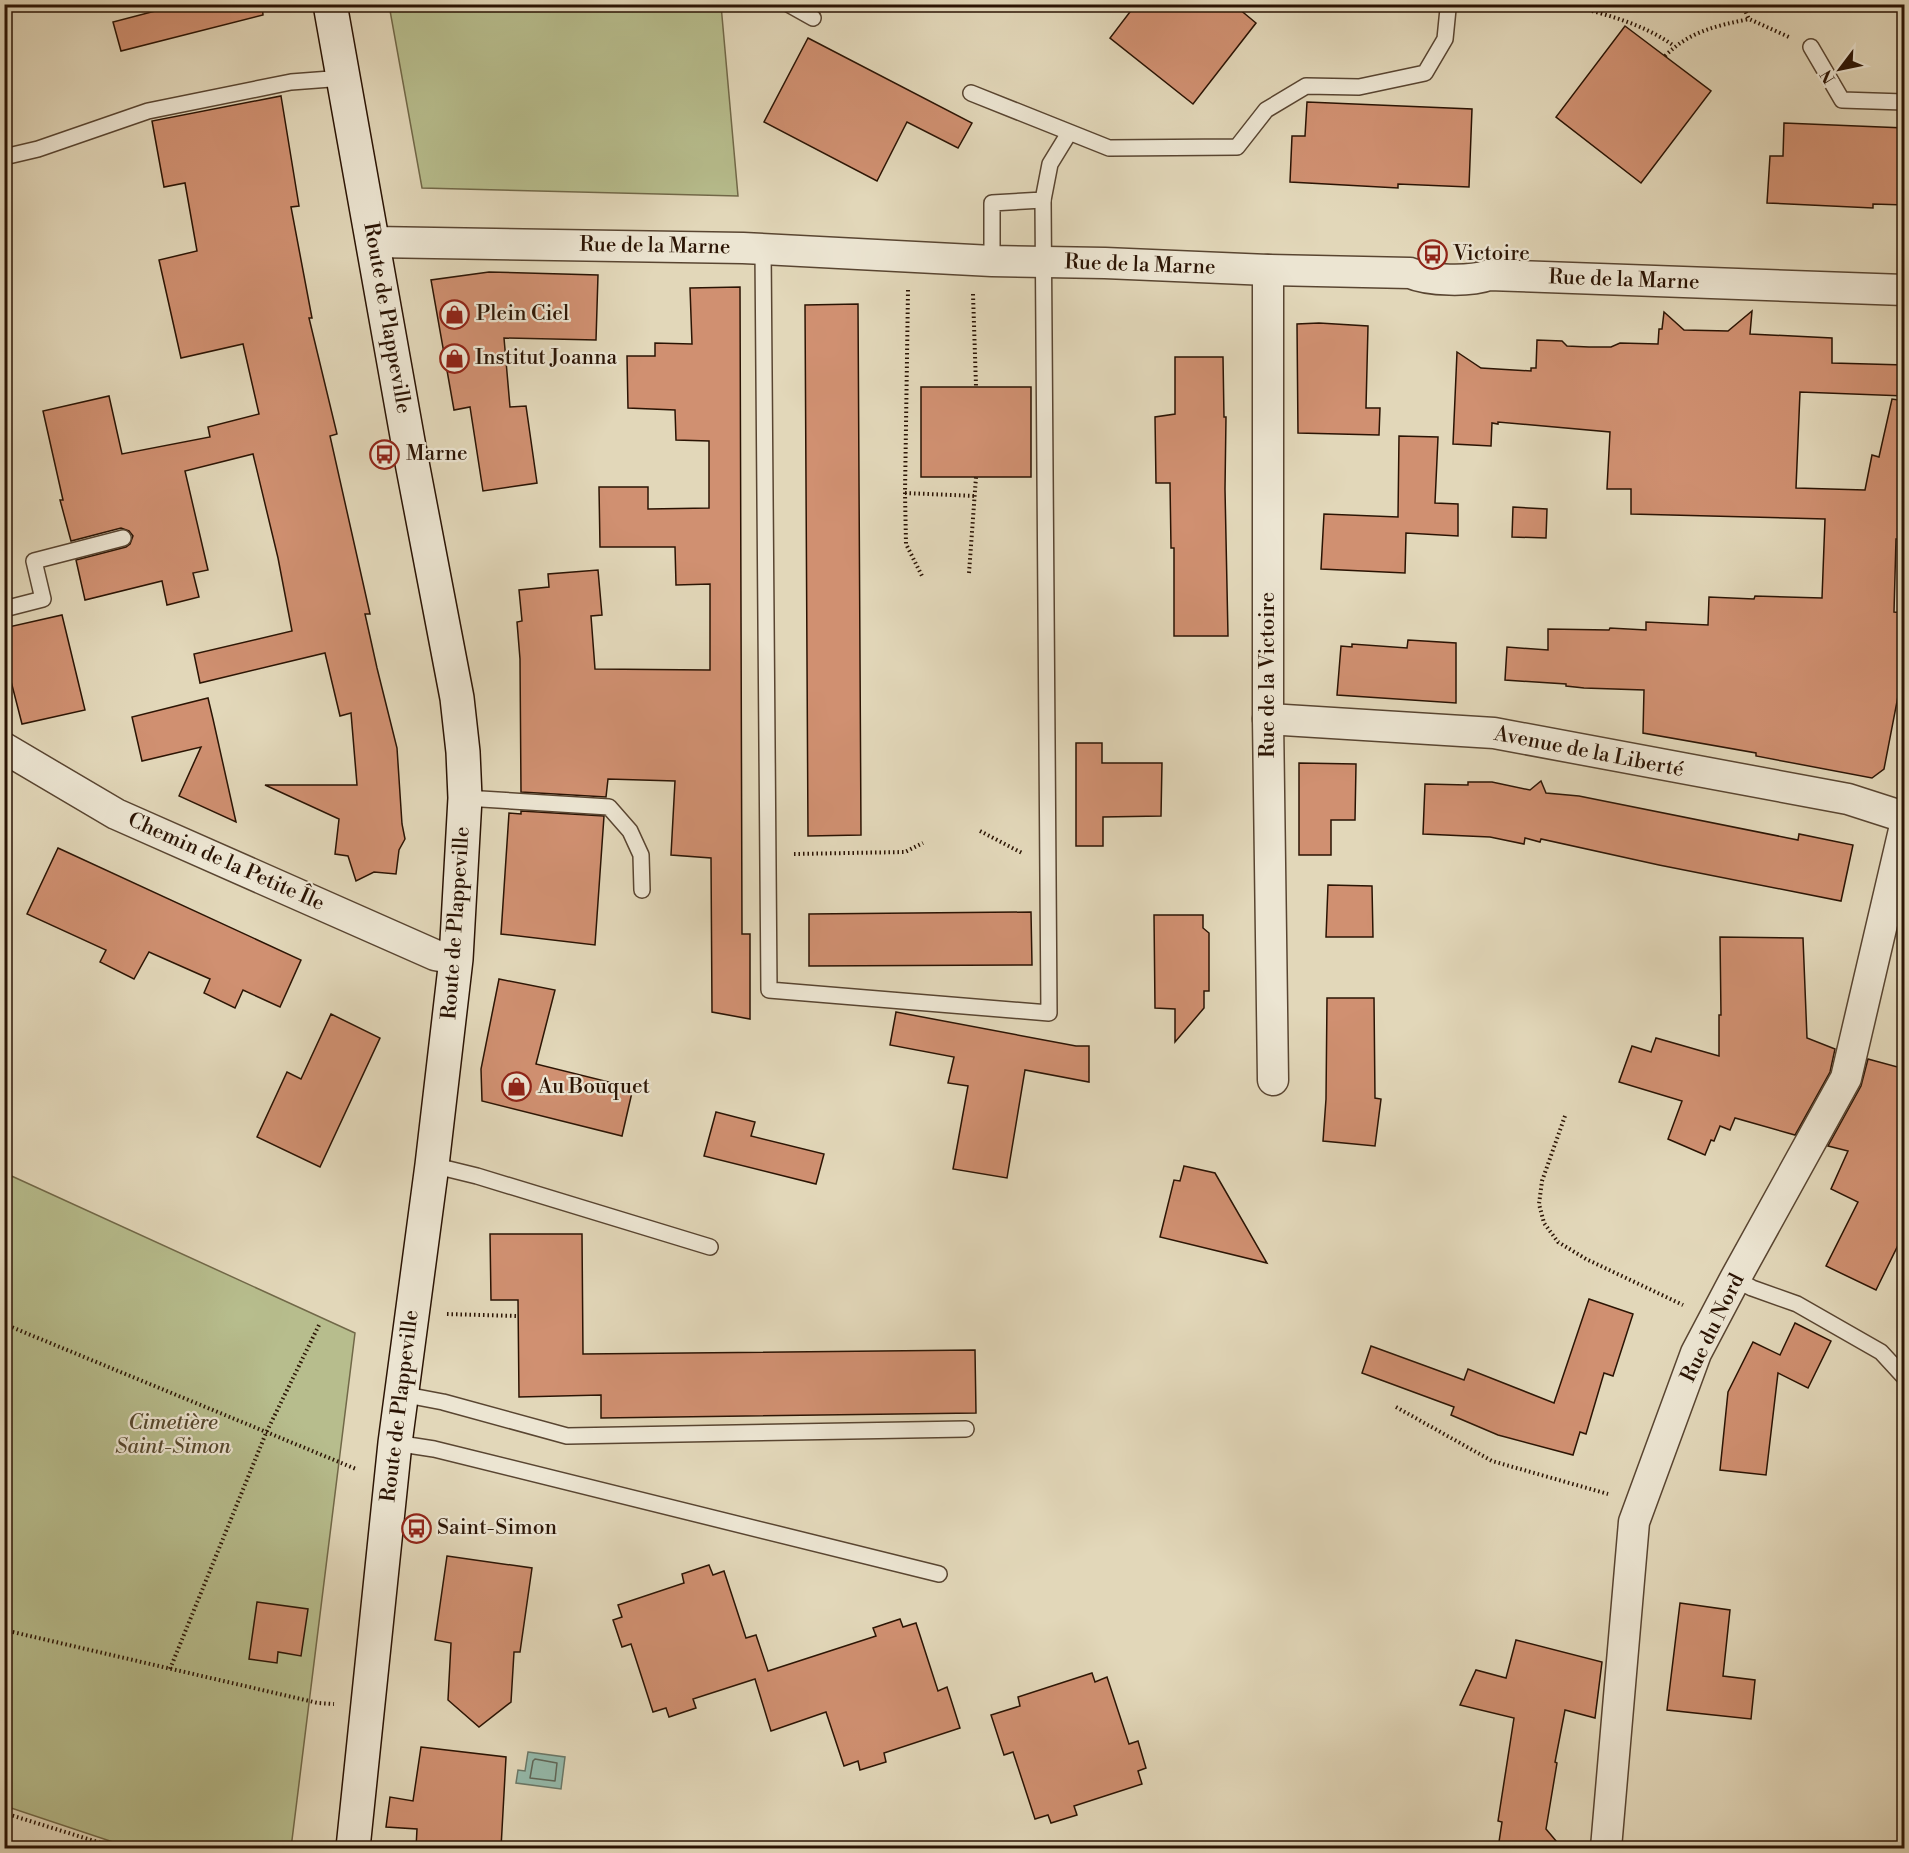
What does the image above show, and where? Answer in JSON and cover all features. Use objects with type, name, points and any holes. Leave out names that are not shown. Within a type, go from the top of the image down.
[{"type":"street","name":"Route de Plappeville","points":[[330,4],[409,447],[457,698],[465,798],[456,959],[432,1165],[394,1443],[353,1848]]},
{"type":"street","name":"Rue de la Marne","points":[[374,242],[763,249],[982,260],[1410,273],[1420,277],[1477,279],[1489,275],[1905,290]]},
{"type":"street","name":"Rue de la Victoire","points":[[1268,270],[1268,719],[1273,1080]]},
{"type":"street","name":"Avenue de la Liberté","points":[[1268,719],[1494,733],[1736,780],[1848,799],[1905,816]]},
{"type":"street","name":"Chemin de la Petite Île","points":[[4,748],[116,814],[435,955],[456,959]]},
{"type":"street","name":"Rue du Nord","points":[[1606,1848],[1634,1522],[1696,1353],[1846,1078],[1905,830]]},
{"type":"lane","points":[[788,4],[813,18]]},
{"type":"lane","points":[[971,93],[1109,148],[1237,147],[1266,110],[1306,86],[1359,87],[1425,73],[1445,39],[1448,9],[1445,4]]},
{"type":"lane","points":[[1811,48],[1842,100],[1905,102]]},
{"type":"lane","points":[[4,157],[38,149],[148,111],[291,82],[344,78]]},
{"type":"lane","points":[[763,249],[769,990],[1049,1013],[1043,200],[1050,164],[1069,133]]},
{"type":"lane","points":[[982,260],[992,202],[1043,200]]},
{"type":"lane","points":[[4,609],[43,599],[34,561],[123,538]]},
{"type":"lane","points":[[465,798],[609,807],[630,831],[641,855],[642,890]]},
{"type":"lane","points":[[432,1165],[477,1176],[710,1247]]},
{"type":"lane","points":[[1735,1279],[1752,1288],[1797,1304],[1881,1352],[1905,1377]]},
{"type":"lane","points":[[401,1394],[444,1402],[567,1436],[966,1429]]},
{"type":"lane","points":[[394,1443],[434,1449],[939,1574]]},
{"type":"path","points":[[1566,4],[1618,18],[1674,46]]},
{"type":"path","points":[[1742,4],[1749,19]]},
{"type":"path","points":[[1665,56],[1674,46],[1691,35],[1749,19],[1811,48]]},
{"type":"path","points":[[908,256],[906,544],[923,579]]},
{"type":"path","points":[[976,386],[982,260]]},
{"type":"path","points":[[969,573],[976,477]]},
{"type":"path","points":[[905,493],[975,496]]},
{"type":"path","points":[[980,831],[1048,867]]},
{"type":"path","points":[[768,855],[905,852],[923,843]]},
{"type":"path","points":[[1565,1116],[1542,1181],[1539,1204],[1544,1223],[1558,1242],[1586,1259],[1714,1320]]},
{"type":"path","points":[[412,1306],[451,1315],[518,1316]]},
{"type":"path","points":[[170,1669],[266,1433],[320,1323]]},
{"type":"path","points":[[4,1324],[266,1433],[355,1468],[391,1477]]},
{"type":"path","points":[[1396,1407],[1492,1461],[1641,1504]]},
{"type":"path","points":[[4,1630],[318,1703],[368,1705]]},
{"type":"path","points":[[4,1813],[117,1848]]},
{"type":"green space","points":[[389,5],[721,5],[738,196],[422,188]]},
{"type":"green space","name":"Cimetière Saint-Simon","points":[[5,1173],[355,1333],[291,1848],[142,1848],[113,1842],[5,1806]]},
{"type":"water","points":[[528,1752],[565,1757],[561,1789],[516,1783],[518,1770],[525,1771]]},
{"type":"building","points":[[182,4],[262,4],[263,15],[121,51],[113,22]]},
{"type":"building","points":[[1136,4],[1233,4],[1256,23],[1193,104],[1110,38]]},
{"type":"building","points":[[1625,26],[1711,91],[1641,183],[1556,117]]},
{"type":"building","points":[[808,38],[972,123],[958,148],[907,122],[877,181],[764,122]]},
{"type":"building","points":[[281,96],[299,206],[291,207],[312,318],[309,318],[337,434],[330,436],[370,614],[365,614],[397,748],[405,839],[399,850],[396,874],[374,872],[356,881],[348,856],[335,854],[339,819],[265,785],[357,785],[351,713],[340,716],[325,653],[200,683],[194,654],[292,631],[278,558],[253,454],[185,471],[208,570],[193,573],[199,597],[167,605],[162,581],[85,600],[76,560],[126,547],[133,536],[129,531],[121,528],[71,541],[60,500],[63,500],[43,411],[109,396],[122,454],[210,437],[208,427],[259,414],[243,344],[181,358],[159,260],[197,251],[185,183],[164,187],[152,121]]},
{"type":"building","points":[[1307,102],[1472,109],[1469,187],[1398,184],[1398,188],[1290,182],[1292,136],[1305,136]]},
{"type":"building","points":[[1784,123],[1905,128],[1905,205],[1873,204],[1873,208],[1767,203],[1770,156],[1783,156]]},
{"type":"building","points":[[489,272],[598,275],[596,340],[504,338],[510,407],[526,406],[537,483],[483,491],[470,407],[454,410],[431,280]]},
{"type":"building","points":[[740,287],[742,934],[750,934],[750,1019],[712,1012],[711,858],[671,855],[675,781],[608,779],[606,797],[521,792],[520,659],[517,622],[522,621],[519,590],[549,587],[548,574],[598,570],[602,615],[591,616],[595,669],[710,670],[710,584],[676,585],[675,547],[600,547],[599,487],[648,487],[648,509],[709,508],[709,441],[676,440],[675,410],[628,408],[627,356],[655,356],[655,343],[692,344],[690,288]]},
{"type":"building","points":[[858,304],[861,835],[808,836],[805,305]]},
{"type":"building","points":[[1752,311],[1750,334],[1832,338],[1832,363],[1905,365],[1905,396],[1800,392],[1796,488],[1865,490],[1872,455],[1879,457],[1892,399],[1905,401],[1905,539],[1896,539],[1894,612],[1905,613],[1905,660],[1884,769],[1872,778],[1756,756],[1756,753],[1643,733],[1644,690],[1584,688],[1566,686],[1566,684],[1505,680],[1507,647],[1548,650],[1548,629],[1646,630],[1646,622],[1708,625],[1709,597],[1822,598],[1825,519],[1631,514],[1631,489],[1607,489],[1610,432],[1498,422],[1498,424],[1492,423],[1491,446],[1453,444],[1457,352],[1481,368],[1531,371],[1531,368],[1536,368],[1537,340],[1562,341],[1567,346],[1589,347],[1611,347],[1620,343],[1658,344],[1664,312],[1684,330],[1728,331]]},
{"type":"building","points":[[1297,324],[1368,326],[1366,408],[1380,408],[1379,435],[1298,433]]},
{"type":"building","points":[[1175,357],[1223,357],[1224,417],[1226,417],[1228,636],[1174,636],[1174,548],[1171,548],[1170,483],[1156,483],[1155,417],[1175,414]]},
{"type":"building","points":[[921,387],[1031,387],[1031,477],[921,477]]},
{"type":"building","points":[[1399,436],[1438,437],[1435,503],[1458,504],[1458,536],[1406,533],[1405,573],[1321,569],[1324,514],[1398,517]]},
{"type":"building","points":[[1513,507],[1547,509],[1546,538],[1512,537]]},
{"type":"building","points":[[62,615],[85,710],[22,724],[4,654],[4,628]]},
{"type":"building","points":[[1408,640],[1456,643],[1456,703],[1337,695],[1341,646],[1352,647],[1352,644],[1407,648]]},
{"type":"building","points":[[208,698],[236,822],[179,796],[201,747],[142,761],[132,717]]},
{"type":"building","points":[[1076,743],[1102,743],[1102,763],[1162,763],[1161,816],[1103,817],[1103,846],[1076,846]]},
{"type":"building","points":[[1299,763],[1356,764],[1355,820],[1331,820],[1331,855],[1299,855]]},
{"type":"building","points":[[1541,781],[1546,793],[1579,796],[1798,840],[1799,834],[1853,845],[1841,901],[1541,839],[1540,842],[1525,838],[1524,844],[1490,837],[1423,834],[1425,784],[1468,785],[1468,782],[1492,782],[1530,790]]},
{"type":"building","points":[[521,811],[604,816],[595,945],[501,934],[509,813],[521,814]]},
{"type":"building","points":[[58,848],[301,960],[280,1007],[243,990],[235,1008],[204,993],[210,979],[149,952],[134,979],[100,962],[106,950],[27,914]]},
{"type":"building","points":[[1328,885],[1372,886],[1373,937],[1326,937]]},
{"type":"building","points":[[1031,912],[1032,965],[809,966],[809,914]]},
{"type":"building","points":[[1154,915],[1203,915],[1203,928],[1209,933],[1209,991],[1204,991],[1204,1008],[1175,1042],[1175,1009],[1155,1008]]},
{"type":"building","points":[[1720,937],[1803,938],[1807,1038],[1835,1049],[1830,1072],[1795,1135],[1735,1118],[1730,1130],[1720,1126],[1705,1155],[1668,1139],[1682,1101],[1619,1082],[1632,1046],[1651,1052],[1656,1038],[1719,1056]]},
{"type":"building","points":[[499,979],[555,990],[536,1064],[633,1088],[622,1136],[482,1101],[481,1069]]},
{"type":"building","points":[[1327,998],[1374,998],[1375,1098],[1381,1099],[1375,1146],[1323,1141],[1326,1099]]},
{"type":"building","points":[[896,1012],[1076,1046],[1089,1046],[1089,1082],[1025,1070],[1007,1178],[953,1169],[968,1086],[948,1083],[954,1057],[890,1045]]},
{"type":"building","points":[[331,1014],[380,1038],[320,1167],[257,1137],[287,1072],[301,1079]]},
{"type":"building","points":[[1868,1059],[1905,1069],[1905,1231],[1876,1290],[1826,1266],[1858,1202],[1831,1189],[1848,1151],[1828,1146],[1861,1086]]},
{"type":"building","points":[[716,1112],[755,1122],[751,1136],[824,1154],[816,1184],[704,1156]]},
{"type":"building","points":[[1184,1166],[1215,1173],[1267,1263],[1160,1237],[1174,1180],[1180,1181]]},
{"type":"building","points":[[490,1234],[582,1234],[583,1354],[975,1350],[976,1413],[601,1418],[601,1395],[519,1397],[518,1300],[491,1300]]},
{"type":"building","points":[[1589,1299],[1633,1314],[1613,1376],[1604,1373],[1586,1434],[1580,1432],[1573,1455],[1498,1435],[1451,1415],[1454,1407],[1362,1373],[1371,1346],[1464,1380],[1468,1369],[1554,1403]]},
{"type":"building","points":[[1795,1323],[1831,1341],[1808,1388],[1778,1373],[1766,1475],[1720,1470],[1728,1392],[1753,1342],[1780,1355]]},
{"type":"building","points":[[447,1556],[532,1568],[520,1652],[514,1652],[511,1702],[479,1727],[448,1700],[451,1643],[435,1640]]},
{"type":"building","points":[[709,1565],[713,1575],[724,1571],[746,1638],[756,1635],[768,1671],[876,1636],[873,1628],[900,1619],[903,1627],[916,1623],[938,1691],[947,1687],[960,1728],[884,1753],[886,1762],[860,1770],[858,1761],[844,1766],[826,1712],[771,1731],[755,1679],[693,1699],[696,1708],[669,1717],[666,1708],[653,1712],[631,1644],[622,1647],[613,1620],[622,1617],[618,1605],[684,1583],[682,1574]]},
{"type":"building","points":[[257,1602],[308,1609],[301,1656],[278,1652],[277,1663],[249,1659]]},
{"type":"building","points":[[1680,1603],[1730,1610],[1723,1676],[1755,1680],[1751,1719],[1667,1710]]},
{"type":"building","points":[[1516,1640],[1602,1662],[1595,1718],[1565,1710],[1546,1829],[1562,1848],[1537,1848],[1499,1842],[1502,1822],[1498,1821],[1514,1718],[1460,1705],[1476,1670],[1506,1678]]},
{"type":"building","points":[[1092,1673],[1095,1682],[1107,1677],[1129,1744],[1138,1741],[1146,1768],[1138,1771],[1142,1784],[1074,1806],[1077,1815],[1051,1823],[1048,1815],[1035,1819],[1013,1752],[1004,1755],[991,1715],[1020,1706],[1018,1697]]},
{"type":"building","points":[[421,1747],[506,1757],[501,1848],[416,1848],[417,1829],[386,1827],[390,1797],[413,1801]]},
{"type":"place","name":"Victoire","points":[[1432,254]]},
{"type":"place","name":"Plein Ciel","points":[[455,314]]},
{"type":"place","name":"Institut Joanna","points":[[454,358]]},
{"type":"place","name":"Marne","points":[[385,454]]},
{"type":"place","name":"Au Bouquet","points":[[517,1087]]},
{"type":"place","name":"Saint-Simon","points":[[416,1528]]}]
